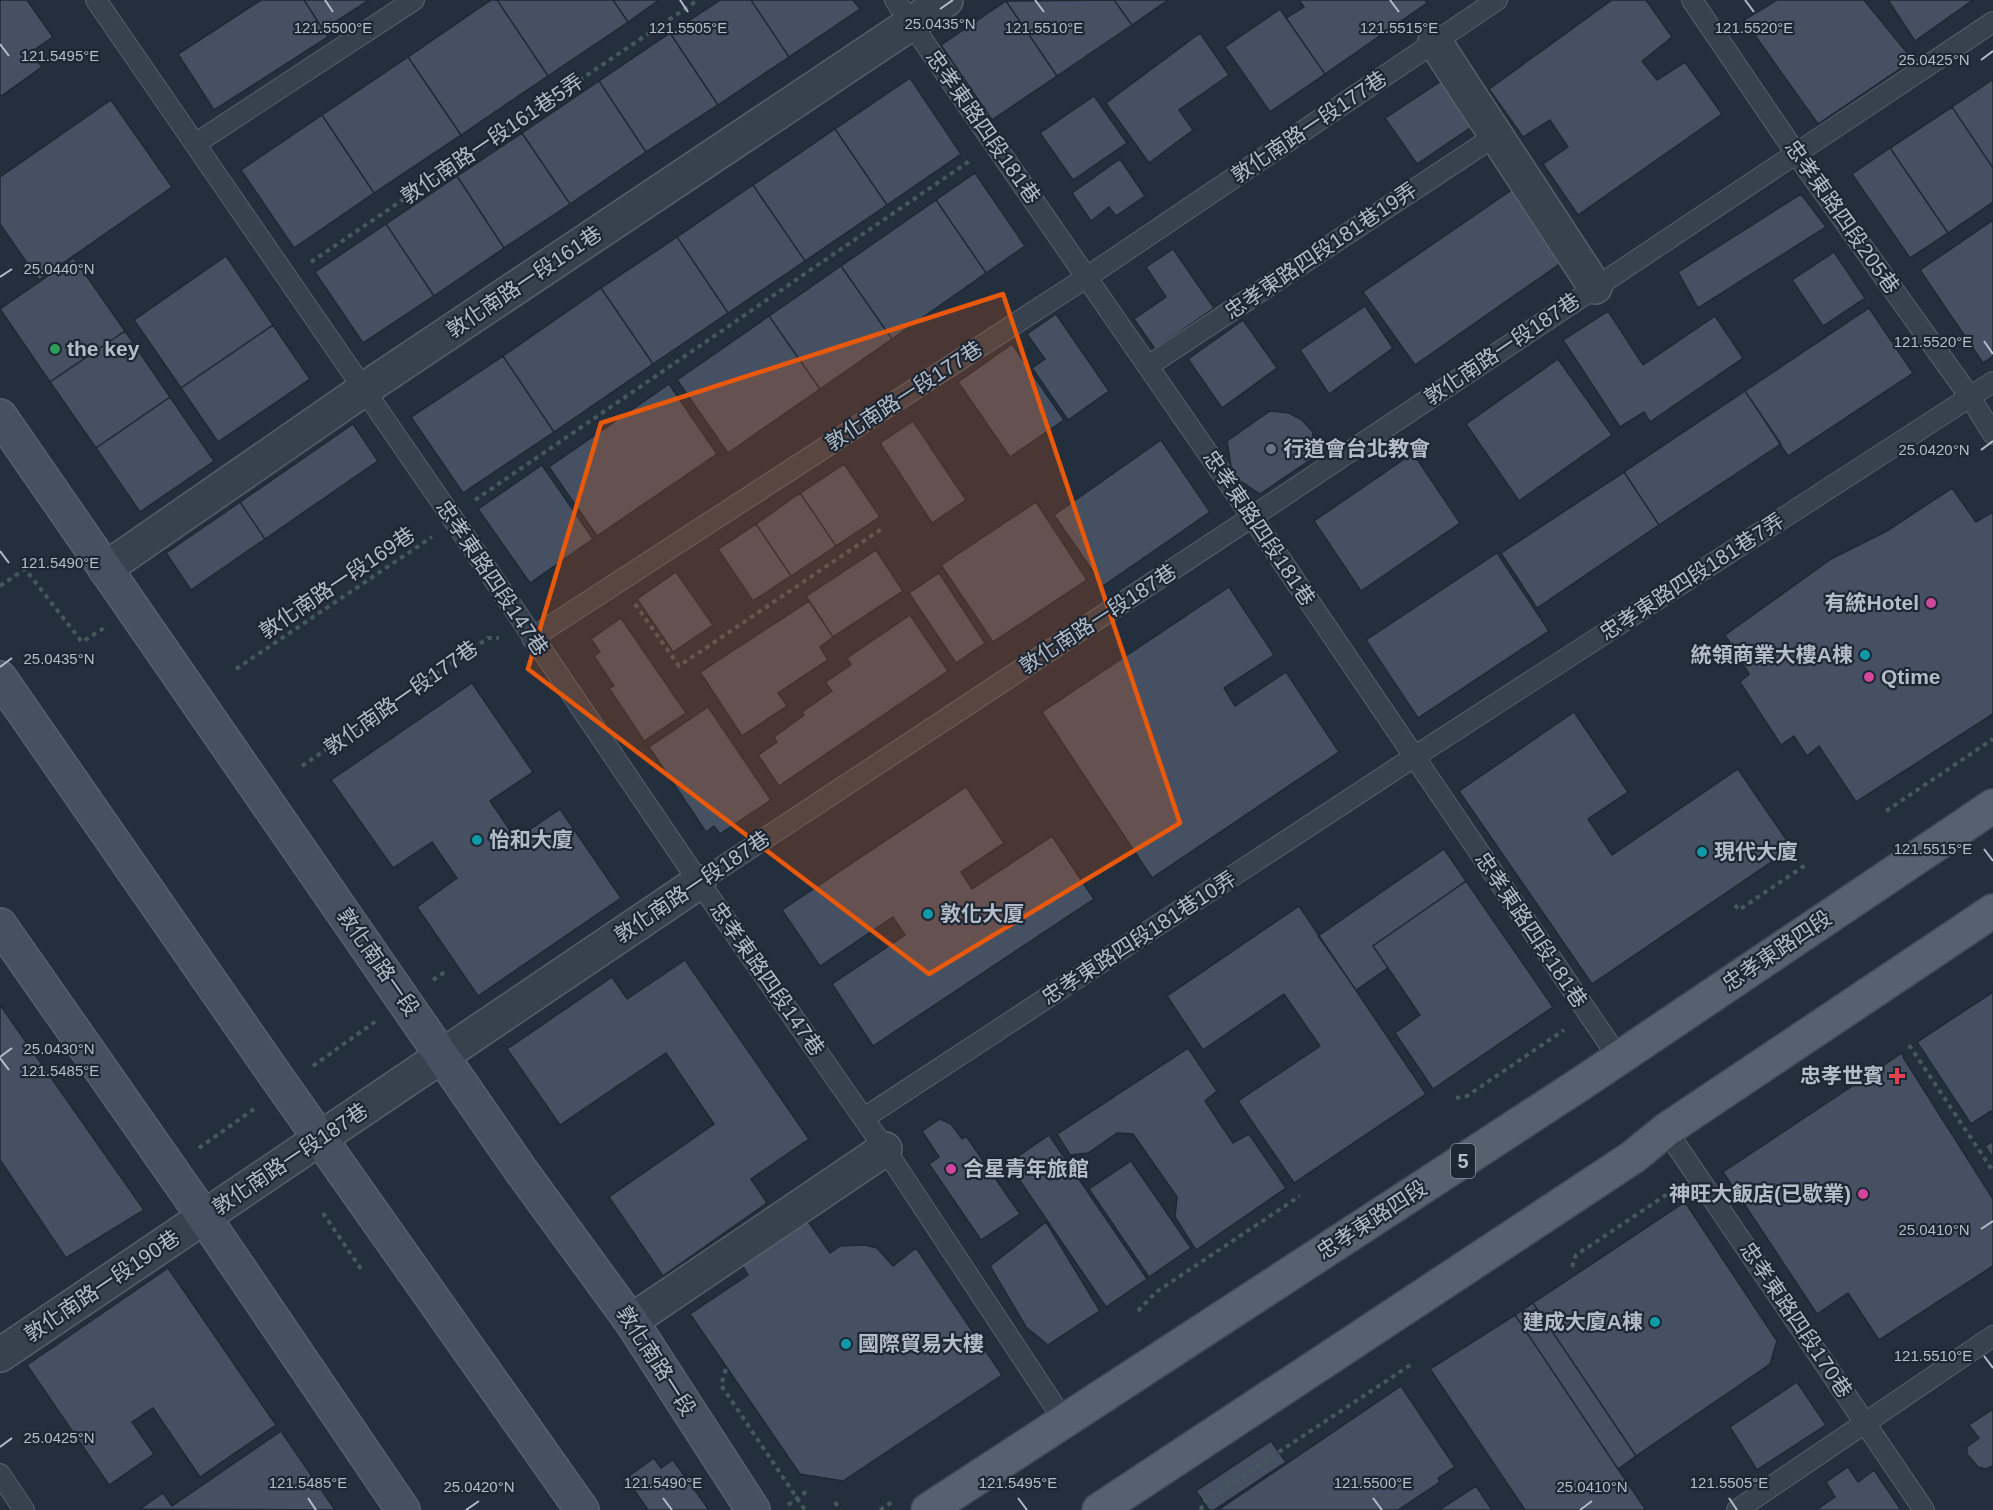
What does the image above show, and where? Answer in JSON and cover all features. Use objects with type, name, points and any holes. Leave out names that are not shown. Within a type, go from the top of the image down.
[{"type":"main road","name":"敦化南路一段","points":[[0,416],[522,1172],[631,1321],[753,1510]]},
{"type":"main road","points":[[0,678],[582,1510]]},
{"type":"main road","name":"忠孝東路四段","points":[[928,1510],[1618,1057],[1993,806]]},
{"type":"main road","points":[[1116,1505],[1624,1163],[1666,1130],[1993,911]]},
{"type":"main road","points":[[0,925],[204,1217],[403,1510]]},
{"type":"street","name":"敦化南路一段161巷","points":[[105,569],[903,11],[946,0]]},
{"type":"street","points":[[1435,42],[1595,287]]},
{"type":"street","name":"敦化南路一段187巷","points":[[204,1217],[699,882]]},
{"type":"street","points":[[631,1321],[885,1149]]},
{"type":"street","name":"敦化南路一段190巷","points":[[0,1355],[204,1217]]},
{"type":"lane","points":[[96,0],[363,390]]},
{"type":"lane","points":[[195,144],[414,0]]},
{"type":"lane","name":"敦化南路一段177巷","points":[[532,638],[1087,277],[1497,0]]},
{"type":"lane","name":"忠孝東路四段205巷","points":[[1692,0],[1797,155],[1970,397],[1993,434]]},
{"type":"lane","name":"忠孝東路四段181巷","points":[[903,11],[1252,517],[1618,1057]]},
{"type":"lane","name":"敦化南路一段187巷","points":[[699,882],[1797,155],[1993,22]]},
{"type":"lane","name":"忠孝東路四段181巷19弄","points":[[1148,366],[1495,136]]},
{"type":"lane","name":"忠孝東路四段181巷7弄","points":[[1414,757],[1993,382]]},
{"type":"lane","name":"忠孝東路四段147巷","points":[[363,390],[699,882],[864,1118],[1065,1422]]},
{"type":"lane","name":"忠孝東路四段181巷10弄","points":[[864,1118],[1414,757]]},
{"type":"lane","name":"忠孝東路四段170巷","points":[[1666,1130],[1924,1510]]},
{"type":"lane","points":[[1737,1510],[1993,1336]]},
{"type":"lane","points":[[0,1474],[24,1510]]},
{"type":"path","name":"敦化南路一段161巷5弄","points":[[287,279],[698,0]]},
{"type":"path","name":"敦化南路一段169巷","points":[[236,669],[994,144]]},
{"type":"path","points":[[619,581],[679,666],[883,528]]},
{"type":"path","points":[[0,586],[25,569],[82,642],[107,626]]},
{"type":"path","name":"敦化南路一段177巷","points":[[302,766],[488,638],[532,638]]},
{"type":"path","points":[[1886,811],[1993,739]]},
{"type":"path","points":[[1735,905],[1739,910],[1807,864]]},
{"type":"path","points":[[1456,1098],[1467,1096],[1566,1029]]},
{"type":"path","points":[[1909,1045],[1993,1171]]},
{"type":"path","points":[[1572,1268],[1576,1255],[1673,1190]]},
{"type":"path","points":[[1138,1311],[1156,1292],[1300,1196]]},
{"type":"path","points":[[323,1213],[363,1272]]},
{"type":"path","points":[[1201,1510],[1203,1502],[1413,1364]]},
{"type":"path","points":[[726,1369],[721,1385],[805,1510]]},
{"type":"path","points":[[780,1510],[807,1491]]},
{"type":"path","points":[[835,1502],[840,1510]]},
{"type":"highlighted area","points":[[1003,294],[1180,823],[929,974],[528,669],[601,423]]},
{"type":"building","points":[[0,0],[27,0],[53,37],[31,52],[42,67],[0,97]]},
{"type":"building","points":[[261,0],[304,0],[328,37],[214,110],[178,54]]},
{"type":"building","points":[[304,0],[369,0],[323,30]]},
{"type":"building","points":[[491,0],[497,0],[548,76],[461,135],[408,57]]},
{"type":"building","points":[[497,0],[613,0],[628,22],[548,76]]},
{"type":"building","points":[[613,0],[659,0],[628,22]]},
{"type":"building","points":[[720,0],[751,0],[789,57],[718,105],[670,33]]},
{"type":"building","points":[[751,0],[853,0],[860,9],[789,57]]},
{"type":"building","points":[[1114,0],[1168,0],[1132,25]]},
{"type":"building","points":[[1114,0],[1132,25],[1057,76],[1006,1]]},
{"type":"building","points":[[1299,0],[1425,0],[1427,3],[1325,74],[1286,18],[1304,7]]},
{"type":"building","points":[[1612,0],[1646,0],[1672,37],[1642,61],[1657,80],[1685,62],[1722,114],[1578,215],[1543,164],[1568,147],[1550,120],[1523,137],[1489,89]]},
{"type":"building","points":[[1777,0],[1864,0],[1913,60],[1818,124],[1744,20]]},
{"type":"building","points":[[1888,0],[1973,0],[1915,41]]},
{"type":"building","points":[[1006,1],[1057,76],[992,120],[941,45]]},
{"type":"building","points":[[1280,9],[1325,74],[1270,112],[1225,47]]},
{"type":"building","points":[[670,33],[718,105],[646,152],[599,81]]},
{"type":"building","points":[[1200,33],[1229,75],[1179,110],[1193,130],[1149,163],[1106,103]]},
{"type":"building","points":[[408,57],[461,135],[374,193],[322,115]]},
{"type":"building","points":[[910,78],[961,154],[887,205],[835,129]]},
{"type":"building","points":[[1444,79],[1476,124],[1417,164],[1385,118]]},
{"type":"building","points":[[1992,80],[1993,82],[1993,168],[1952,107]]},
{"type":"building","points":[[599,81],[646,152],[570,204],[522,133]]},
{"type":"building","points":[[1094,96],[1127,143],[1073,180],[1040,133]]},
{"type":"building","points":[[111,100],[172,187],[39,280],[0,224],[0,177]]},
{"type":"building","points":[[1952,107],[1993,168],[1993,202],[1948,233],[1890,148]]},
{"type":"building","points":[[322,115],[374,193],[294,248],[241,170]]},
{"type":"building","points":[[835,129],[887,205],[805,261],[753,185]]},
{"type":"building","points":[[522,133],[570,204],[504,248],[457,176]]},
{"type":"building","points":[[1890,148],[1948,233],[1910,258],[1852,174]]},
{"type":"building","points":[[1120,159],[1145,196],[1116,216],[1109,207],[1091,221],[1072,193]]},
{"type":"building","points":[[975,173],[1025,246],[986,273],[936,200]]},
{"type":"building","points":[[457,176],[504,248],[434,296],[386,224]]},
{"type":"building","points":[[753,185],[805,261],[728,313],[677,237]]},
{"type":"building","points":[[1513,189],[1564,261],[1415,365],[1363,292]]},
{"type":"building","points":[[1801,194],[1826,227],[1698,308],[1678,272]]},
{"type":"building","points":[[936,200],[986,273],[892,339],[841,266]]},
{"type":"building","points":[[1993,220],[1993,356],[1983,363],[1920,270]]},
{"type":"building","points":[[386,224],[434,296],[363,343],[315,272]]},
{"type":"building","points":[[677,237],[728,313],[653,364],[601,288]]},
{"type":"building","points":[[1173,249],[1214,308],[1155,349],[1134,319],[1166,297],[1146,267]]},
{"type":"building","points":[[1834,252],[1865,298],[1823,326],[1792,280]]},
{"type":"building","points":[[226,256],[273,325],[181,388],[134,320]]},
{"type":"building","points":[[74,258],[125,331],[50,382],[0,309]]},
{"type":"building","points":[[841,266],[892,339],[820,389],[769,316]]},
{"type":"building","points":[[601,288],[653,364],[554,432],[503,356]]},
{"type":"building","points":[[1365,306],[1393,348],[1329,394],[1300,350]]},
{"type":"building","points":[[1869,308],[1913,373],[1788,456],[1745,391]]},
{"type":"building","points":[[1608,311],[1643,365],[1715,316],[1743,358],[1650,422],[1644,412],[1620,427],[1563,340]]},
{"type":"building","points":[[1056,314],[1109,391],[1068,420],[1032,368],[1045,359],[1027,334]]},
{"type":"building","points":[[769,316],[820,389],[728,453],[677,380]]},
{"type":"building","points":[[1243,320],[1277,368],[1222,408],[1188,359]]},
{"type":"building","points":[[273,325],[310,379],[218,442],[181,388]]},
{"type":"building","points":[[125,331],[170,397],[96,448],[50,382]]},
{"type":"building","points":[[1012,344],[1064,420],[1010,457],[958,382]]},
{"type":"building","points":[[503,356],[554,432],[463,493],[411,417]]},
{"type":"building","points":[[1558,359],[1612,435],[1519,501],[1466,424]]},
{"type":"building","points":[[669,384],[717,454],[597,536],[549,467]]},
{"type":"building","points":[[1745,391],[1781,444],[1659,525],[1624,472]]},
{"type":"building","points":[[170,397],[214,461],[140,512],[96,448]]},
{"type":"building","name":"行道會台北教會","points":[[1270,411],[1289,413],[1302,420],[1313,432],[1313,458],[1260,494],[1239,480],[1231,466],[1227,441]]},
{"type":"building","points":[[913,421],[966,500],[932,523],[880,443]]},
{"type":"building","points":[[353,424],[378,461],[265,539],[240,502]]},
{"type":"building","points":[[1161,440],[1210,512],[1103,586],[1054,515]]},
{"type":"building","points":[[1413,453],[1460,523],[1361,591],[1314,521]]},
{"type":"building","points":[[844,464],[880,517],[836,546],[800,493]]},
{"type":"building","points":[[542,465],[593,539],[530,583],[478,509]]},
{"type":"building","points":[[1624,472],[1659,525],[1537,608],[1501,553]]},
{"type":"building","name":"統領商業大樓A棟","points":[[1952,488],[1976,522],[1993,512],[1993,714],[1856,802],[1819,746],[1807,756],[1794,736],[1781,745],[1740,682],[1749,674],[1725,635],[1831,559],[1887,531]]},
{"type":"building","points":[[800,493],[836,546],[791,576],[756,524]]},
{"type":"building","points":[[240,502],[265,539],[191,590],[166,553]]},
{"type":"building","points":[[1036,502],[1087,580],[993,642],[941,565]]},
{"type":"building","points":[[756,524],[791,576],[753,601],[718,549]]},
{"type":"building","points":[[876,550],[903,591],[833,637],[806,596]]},
{"type":"building","points":[[1497,553],[1549,631],[1418,718],[1366,640]]},
{"type":"building","points":[[676,572],[713,625],[673,652],[637,599]]},
{"type":"building","points":[[939,573],[985,643],[956,663],[909,593]]},
{"type":"building","points":[[1229,587],[1274,655],[1224,688],[1235,706],[1286,672],[1339,752],[1152,878],[1042,712]]},
{"type":"building","points":[[809,601],[833,637],[820,647],[828,660],[778,693],[787,706],[742,736],[700,672]]},
{"type":"building","points":[[910,615],[948,671],[779,786],[758,755],[777,742],[774,737],[804,715],[802,712],[832,691],[825,682],[851,665],[847,658]]},
{"type":"building","points":[[621,618],[686,713],[644,741],[609,688],[614,686],[594,656],[600,652],[591,639]]},
{"type":"building","name":"怡和大廈","points":[[472,683],[533,772],[490,801],[516,839],[560,809],[621,898],[478,996],[417,907],[457,878],[432,842],[393,868],[331,780]]},
{"type":"building","points":[[708,707],[771,800],[720,834],[714,826],[706,832],[649,747]]},
{"type":"building","name":"現代大廈","points":[[1574,712],[1628,792],[1588,819],[1612,855],[1738,769],[1792,848],[1592,984],[1459,791]]},
{"type":"building","name":"敦化大厦","points":[[966,787],[1004,843],[961,872],[972,889],[1052,836],[1094,899],[873,1046],[832,984],[905,935],[893,917],[820,966],[782,910]]},
{"type":"building","points":[[1444,849],[1466,881],[1373,946],[1388,968],[1356,990],[1318,936]]},
{"type":"building","points":[[1466,881],[1553,1007],[1433,1089],[1395,1033],[1420,1015],[1373,946]]},
{"type":"building","points":[[1299,906],[1426,1094],[1294,1183],[1238,1101],[1320,1046],[1284,994],[1203,1050],[1167,996]]},
{"type":"building","points":[[685,960],[809,1139],[751,1179],[767,1203],[663,1276],[609,1197],[714,1124],[666,1053],[560,1125],[507,1049],[612,977],[627,999]]},
{"type":"building","points":[[1993,992],[1993,1115],[1991,1111],[1971,1124],[1917,1042]]},
{"type":"building","points":[[0,1005],[144,1210],[66,1258],[0,1160]]},
{"type":"building","points":[[1188,1048],[1217,1091],[1205,1101],[1233,1143],[1249,1134],[1286,1188],[1196,1250],[1175,1217],[1177,1197],[1133,1134],[1117,1133],[1088,1153],[1070,1155],[1057,1134]]},
{"type":"building","name":"神旺大飯店(已歇業)","points":[[1902,1053],[1993,1199],[1993,1266],[1879,1340],[1848,1293],[1817,1314],[1723,1172]]},
{"type":"building","points":[[940,1119],[951,1124],[962,1139],[966,1136],[1020,1214],[981,1240],[929,1164],[939,1157],[922,1131]]},
{"type":"building","points":[[1049,1135],[1147,1279],[1106,1307],[1008,1163]]},
{"type":"building","points":[[1993,1141],[1993,1158],[1985,1146]]},
{"type":"building","points":[[1131,1161],[1191,1248],[1149,1277],[1089,1189]]},
{"type":"building","name":"建成大廈A棟","points":[[1685,1202],[1777,1341],[1770,1364],[1636,1456],[1533,1303]]},
{"type":"building","name":"國際貿易大樓","points":[[807,1220],[830,1253],[840,1246],[865,1245],[877,1248],[893,1266],[916,1248],[1002,1375],[843,1481],[800,1474],[690,1314],[748,1275],[742,1265]]},
{"type":"building","points":[[1046,1222],[1100,1311],[1048,1345],[1026,1327],[990,1266]]},
{"type":"building","points":[[168,1268],[276,1425],[200,1477],[153,1408],[132,1422],[154,1454],[109,1485],[27,1365]]},
{"type":"building","name":"建成大廈A棟","points":[[1533,1303],[1636,1456],[1618,1469],[1515,1315]]},
{"type":"building","points":[[1515,1315],[1646,1510],[1525,1510],[1430,1369]]},
{"type":"building","points":[[1797,1382],[1826,1425],[1757,1470],[1730,1427]]},
{"type":"building","points":[[1401,1386],[1455,1467],[1438,1478],[1440,1482],[1398,1510],[1218,1510]]},
{"type":"building","points":[[1993,1409],[1993,1466],[1986,1469],[1978,1467],[1967,1454],[1967,1447],[1979,1438],[1969,1425]]},
{"type":"building","points":[[281,1431],[335,1510],[140,1509],[163,1493],[172,1506]]},
{"type":"building","points":[[1271,1441],[1286,1462],[1214,1510],[1209,1510],[1196,1491]]},
{"type":"building","points":[[654,1458],[661,1468],[673,1460],[709,1510],[648,1510],[626,1478]]},
{"type":"building","points":[[1848,1467],[1858,1482],[1874,1470],[1901,1510],[1816,1510],[1835,1497],[1826,1482]]},
{"type":"building","points":[[1476,1486],[1492,1510],[1439,1510]]},
{"type":"place","name":"the key","points":[[55,349]]},
{"type":"place","name":"行道會台北教會","points":[[1271,449]]},
{"type":"place","name":"有統Hotel","points":[[1931,603]]},
{"type":"place","name":"統領商業大樓A棟","points":[[1865,655]]},
{"type":"place","name":"Qtime","points":[[1869,677]]},
{"type":"place","name":"怡和大廈","points":[[477,840]]},
{"type":"place","name":"現代大廈","points":[[1702,852]]},
{"type":"place","name":"敦化大厦","points":[[928,914]]},
{"type":"place","name":"忠孝世賓","points":[[1897,1076]]},
{"type":"place","name":"合星青年旅館","points":[[951,1169]]},
{"type":"place","name":"神旺大飯店(已歇業)","points":[[1863,1194]]},
{"type":"place","name":"建成大廈A棟","points":[[1655,1322]]},
{"type":"place","name":"國際貿易大樓","points":[[846,1344]]}]
